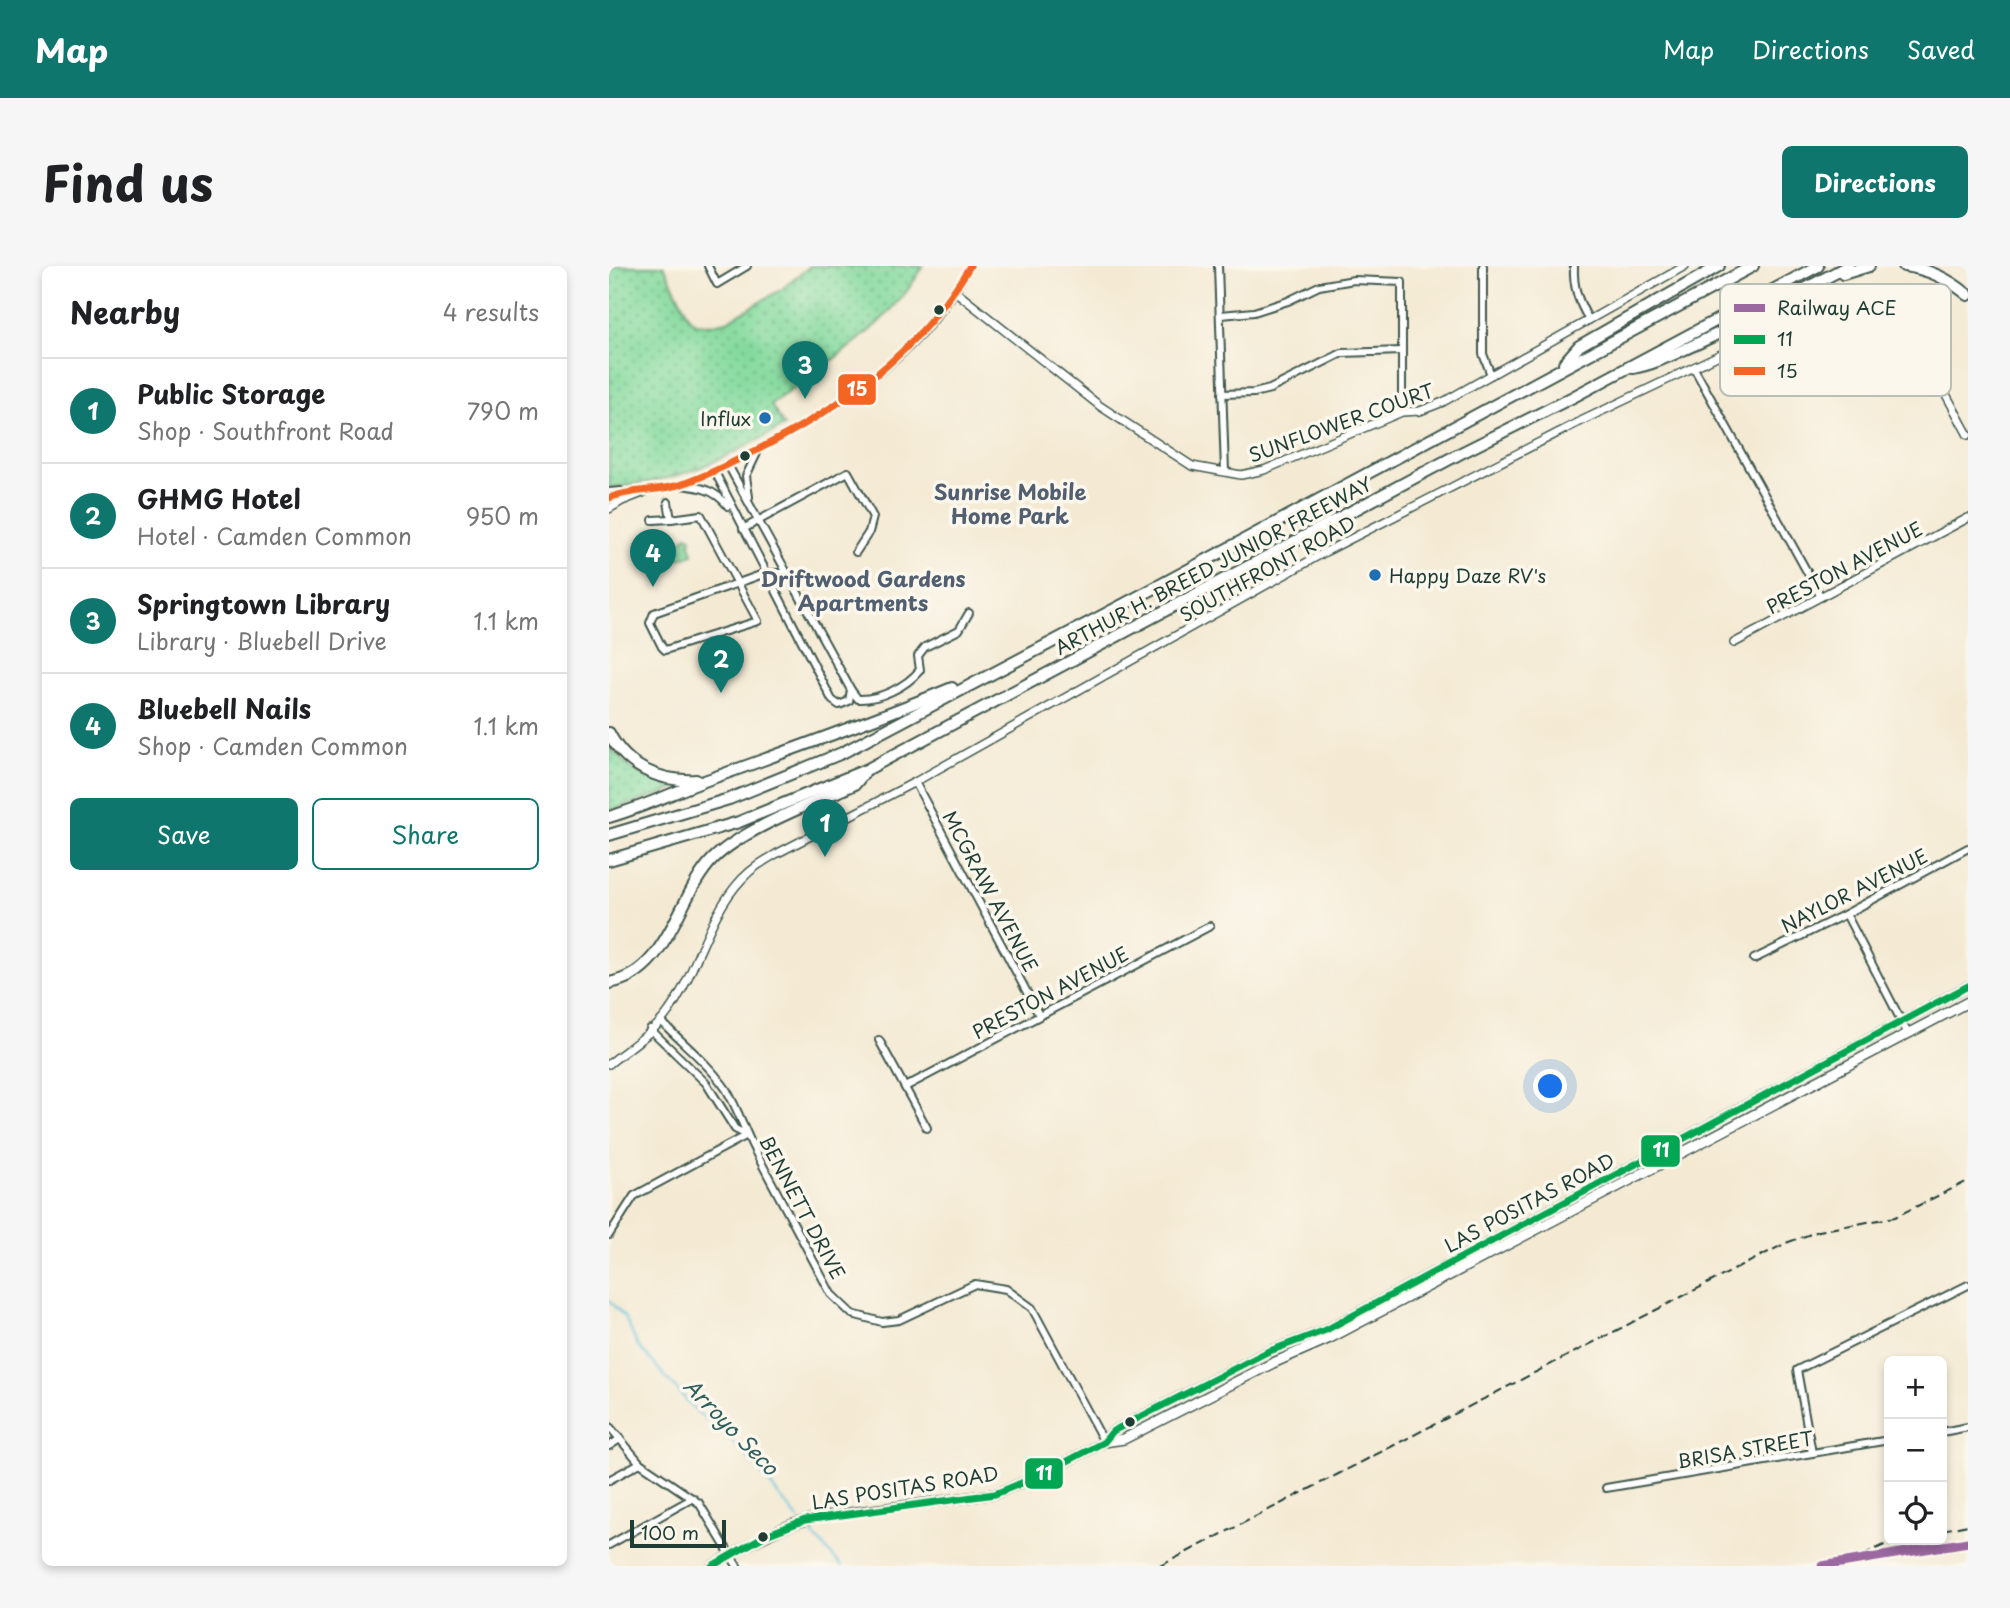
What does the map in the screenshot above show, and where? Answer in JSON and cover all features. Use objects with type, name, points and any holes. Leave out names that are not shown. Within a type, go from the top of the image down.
[{"type":"highway","points":[[1557,370],[1579,346],[1719,266]]},
{"type":"highway","name":"ARTHUR H. BREED JUNIOR FREEWAY","points":[[609,835],[670,818],[786,777],[902,722],[1753,266]]},
{"type":"highway","name":"ARTHUR H. BREED JUNIOR FREEWAY","points":[[1784,284],[1818,266]]},
{"type":"highway","points":[[1818,284],[1848,266]]},
{"type":"highway","points":[[1824,281],[1869,266]]},
{"type":"highway","points":[[1904,266],[1933,273],[1955,284],[1968,295]]},
{"type":"highway","name":"ARTHUR H. BREED JUNIOR FREEWAY","points":[[609,860],[739,822],[868,769],[1435,466],[1720,318]]},
{"type":"highway","points":[[1622,370],[1648,365],[1720,331]]},
{"type":"highway","points":[[609,817],[855,728],[1003,667]]},
{"type":"highway","points":[[609,733],[625,756],[653,775],[684,781],[706,780]]},
{"type":"highway","points":[[609,983],[627,976],[655,955],[700,873],[726,848],[768,824],[855,784],[868,769]]},
{"type":"main road","name":"LAS POSITAS ROAD","points":[[1104,1442],[1113,1430],[1267,1352],[1326,1330],[1968,986]]},
{"type":"main road","name":"LAS POSITAS ROAD","points":[[712,1566],[779,1529],[818,1517],[995,1494],[1041,1475],[1104,1442],[1124,1439],[1273,1363],[1330,1338],[1968,1002]]},
{"type":"street","points":[[708,266],[717,284],[747,266]]},
{"type":"street","points":[[609,509],[649,491],[680,485],[715,472],[824,414],[867,385],[922,334],[956,292],[969,266]]},
{"type":"street","points":[[1218,266],[1225,472]]},
{"type":"street","points":[[1483,266],[1483,354],[1492,375]]},
{"type":"street","points":[[1574,266],[1573,282],[1577,300],[1589,320]]},
{"type":"street","name":"SUNFLOWER COURT","points":[[956,292],[1100,406],[1161,447],[1192,466],[1241,475],[1265,471],[1402,412],[1420,411],[1443,402],[1674,269],[1685,266]]},
{"type":"street","points":[[1221,315],[1254,312],[1288,301],[1319,286],[1354,280],[1402,282],[1402,412]]},
{"type":"street","points":[[1222,394],[1254,393],[1269,389],[1342,353],[1402,351]]},
{"type":"street","name":"SOUTHFRONT ROAD","points":[[609,1064],[661,1021],[684,987],[729,894],[756,866],[915,782],[1327,551],[1581,421],[1720,355]]},
{"type":"street","points":[[1694,368],[1821,597]]},
{"type":"street","name":"SOUTHFRONT ROAD","points":[[1947,396],[1968,435]]},
{"type":"street","points":[[750,506],[747,476],[759,449]]},
{"type":"street","points":[[728,465],[858,699],[872,699],[913,678],[920,670],[918,656],[925,647],[959,629],[969,613]]},
{"type":"street","points":[[715,472],[832,700],[839,705],[849,701],[851,690]]},
{"type":"street","points":[[743,529],[848,472],[873,517],[869,532],[856,552]]},
{"type":"street","points":[[680,485],[713,491],[734,513]]},
{"type":"street","points":[[609,498],[623,491]]},
{"type":"street","points":[[609,492],[649,491]]},
{"type":"street","points":[[668,502],[671,519]]},
{"type":"street","points":[[653,520],[701,515],[738,585],[758,621],[669,650],[662,647],[650,623],[654,613],[738,585],[765,573],[787,572]]},
{"type":"street","name":"PRESTON AVENUE","points":[[1734,643],[1968,518]]},
{"type":"street","name":"MCGRAW AVENUE","points":[[915,782],[1039,1015]]},
{"type":"street","name":"NAYLOR AVENUE","points":[[1754,959],[1846,914],[1968,848]]},
{"type":"street","points":[[1846,914],[1908,1034]]},
{"type":"street","name":"PRESTON AVENUE","points":[[905,1087],[1210,926]]},
{"type":"street","name":"BENNETT DRIVE","points":[[661,1021],[715,1075],[725,1089],[838,1303],[852,1314],[882,1322],[899,1320],[975,1284],[1006,1289],[1032,1308],[1104,1442]]},
{"type":"street","name":"BENNETT DRIVE","points":[[650,1029],[706,1083],[735,1129],[747,1135]]},
{"type":"street","points":[[879,1040],[927,1128]]},
{"type":"street","points":[[609,1235],[634,1196],[747,1135]]},
{"type":"street","points":[[1812,1453],[1797,1370],[1968,1285]]},
{"type":"street","points":[[609,1426],[640,1463],[699,1503],[737,1566]]},
{"type":"street","points":[[1947,1431],[1968,1427]]},
{"type":"street","points":[[609,1446],[620,1439]]},
{"type":"street","name":"BRISA STREET","points":[[1606,1488],[1884,1441]]},
{"type":"street","points":[[609,1480],[640,1463]]},
{"type":"street","points":[[609,1545],[693,1498]]},
{"type":"green space","points":[[609,266],[664,266],[689,318],[695,323],[708,325],[727,321],[782,289],[810,266],[923,266],[893,308],[875,326],[771,405],[784,426],[721,459],[679,475],[634,485],[609,487]]},
{"type":"green space","points":[[687,535],[691,537],[693,554],[680,559],[673,546],[674,541],[683,540]]},
{"type":"green space","points":[[609,747],[631,769],[665,784],[696,782],[609,811]]},
{"type":"waterway","name":"Arroyo Seco","points":[[609,1300],[625,1318],[638,1346],[698,1413],[718,1427],[750,1460],[799,1520]]},
{"type":"waterway","name":"Arroyo Seco","points":[[803,1524],[842,1566]]},
{"type":"railway","points":[[1160,1566],[1786,1243],[1819,1231],[1895,1217],[1968,1181]]},
{"type":"railway","points":[[1947,1529],[1968,1525]]},
{"type":"railway","points":[[1818,1566],[1864,1554],[1885,1545]]},
{"type":"rail line","name":"ACE","points":[[1822,1566],[1968,1542]]},
{"type":"transit line","name":"15","points":[[609,498],[682,484],[701,477],[820,415],[877,374],[903,351],[927,326],[970,266]]},
{"type":"transit line","name":"11","points":[[712,1566],[766,1535],[805,1520],[995,1494],[1041,1475],[1104,1442],[1113,1431],[1267,1352],[1326,1330],[1968,986]]},
{"type":"place","name":"Springtown Library","points":[[805,399]]},
{"type":"place","name":"Influx","points":[[765,418]]},
{"type":"place","name":"Happy Daze RV's","points":[[1375,575]]},
{"type":"place","name":"Bluebell Nails","points":[[653,587]]},
{"type":"place","name":"GHMG Hotel","points":[[721,693]]},
{"type":"place","name":"Public Storage","points":[[825,857]]},
{"type":"district","name":"Sunrise Mobile Home Park","points":[[1010,503]]},
{"type":"district","name":"Driftwood Gardens Apartments","points":[[863,590]]}]
